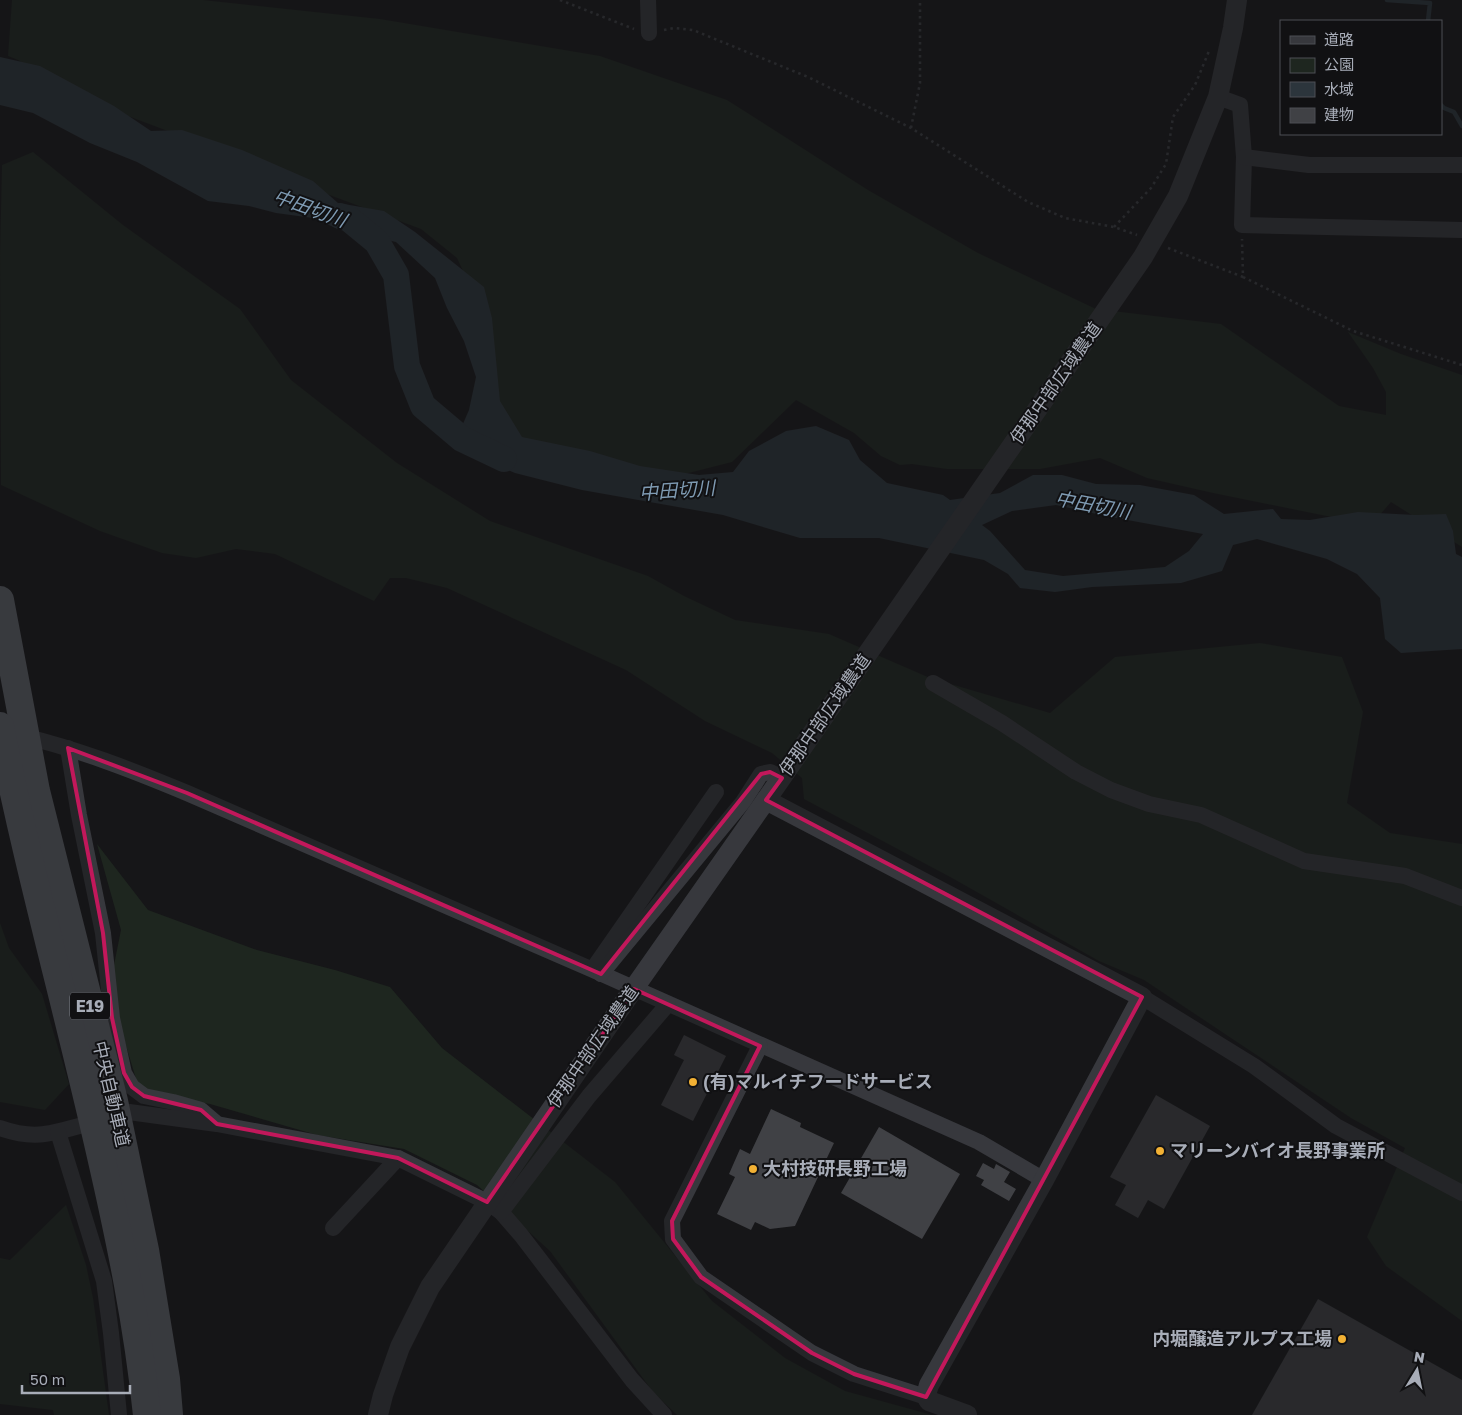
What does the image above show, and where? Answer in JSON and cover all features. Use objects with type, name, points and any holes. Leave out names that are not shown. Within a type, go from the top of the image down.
[{"type":"highway","name":"中央自動車道","points":[[0,600],[36,791],[114,1102],[143,1241],[166,1379],[169,1415]]},
{"type":"highway","name":"中央自動車道","points":[[0,726],[14,794],[123,1250],[144,1383],[147,1415]]},
{"type":"street","points":[[648,0],[649,33]]},
{"type":"street","name":"伊那中部広域農道","points":[[378,1415],[392,1367],[412,1320],[430,1288],[494,1207],[632,991],[1144,257],[1178,196],[1218,97],[1237,0]]},
{"type":"street","points":[[1218,97],[1240,105],[1244,157],[1242,225],[1462,230]]},
{"type":"street","points":[[1244,157],[1309,165],[1462,165]]},
{"type":"street","points":[[933,684],[1002,723],[1076,772],[1111,790],[1149,804],[1201,815],[1304,861],[1405,876],[1462,898]]},
{"type":"street","points":[[0,731],[64,746],[126,768],[187,793],[602,974],[979,1142],[1044,1180]]},
{"type":"street","points":[[64,746],[103,933],[112,1018],[124,1072],[132,1088],[144,1096],[201,1110],[217,1124]]},
{"type":"street","points":[[602,974],[743,802],[762,774],[770,772],[782,778]]},
{"type":"street","points":[[602,974],[716,792]]},
{"type":"street","points":[[766,800],[1142,998],[1254,1066],[1336,1126],[1462,1193]]},
{"type":"street","points":[[926,1397],[930,1385],[1142,998]]},
{"type":"street","points":[[494,1207],[589,1096],[664,1002]]},
{"type":"street","points":[[760,1046],[672,1221],[673,1239],[701,1278],[812,1353],[854,1374],[926,1397],[929,1401],[967,1415]]},
{"type":"street","points":[[129,1112],[217,1124],[398,1158],[494,1207],[521,1235],[632,1380],[664,1415]]},
{"type":"street","points":[[0,1128],[32,1136],[58,1132],[83,1125]]},
{"type":"street","points":[[58,1132],[104,1281],[119,1415]]},
{"type":"street","points":[[334,1228],[398,1158]]},
{"type":"path","points":[[560,0],[628,28],[649,33],[674,28],[693,30],[808,77],[911,128],[1028,202],[1066,218],[1124,230]]},
{"type":"path","points":[[911,128],[920,83],[920,0]]},
{"type":"path","points":[[1114,227],[1151,188],[1166,164],[1173,117],[1195,85],[1209,50]]},
{"type":"path","points":[[1242,225],[1243,277]]},
{"type":"path","points":[[1185,254],[1243,277],[1353,331],[1462,365]]},
{"type":"highlighted area","points":[[68,748],[187,793],[601,974],[761,774],[770,772],[782,778],[766,800],[1142,997],[926,1397],[854,1374],[812,1353],[701,1277],[673,1239],[672,1221],[760,1046],[634,989],[487,1202],[398,1158],[217,1124],[201,1110],[144,1096],[132,1087],[124,1073],[112,1018],[103,933]]},
{"type":"green space","points":[[12,0],[203,0],[380,19],[600,56],[727,100],[868,190],[978,253],[1096,309],[1221,324],[1339,406],[1386,415],[1386,392],[1373,368],[1348,332],[1401,354],[1462,375],[1462,547],[1391,502],[1371,525],[1147,478],[1100,458],[1040,469],[947,469],[912,464],[900,465],[881,456],[854,433],[796,400],[732,462],[661,480],[514,445],[483,401],[477,301],[457,258],[421,229],[128,116],[56,85],[18,60],[8,56]]},
{"type":"green space","points":[[33,152],[123,225],[240,309],[291,380],[397,463],[490,521],[648,576],[684,596],[735,620],[829,634],[930,678],[1050,713],[1115,657],[1260,643],[1342,657],[1363,712],[1347,803],[1390,833],[1462,844],[1462,1321],[1386,1266],[1367,1237],[1405,1148],[1351,1118],[1144,980],[1099,961],[952,878],[804,799],[802,778],[772,753],[705,721],[626,670],[447,588],[406,578],[390,578],[374,601],[275,554],[236,549],[196,558],[162,553],[100,531],[1,485],[0,255],[2,165]]},
{"type":"green space","points":[[97,844],[148,910],[257,950],[335,970],[390,987],[442,1048],[615,1182],[712,1301],[785,1358],[845,1391],[932,1415],[677,1415],[653,1392],[550,1251],[477,1185],[404,1149],[317,1135],[210,1104],[140,1092],[124,1039],[111,980],[121,930]]},
{"type":"green space","points":[[0,923],[9,948],[42,994],[69,1084],[45,1110],[0,1102]]},
{"type":"green space","points":[[66,1205],[86,1265],[93,1298],[109,1415],[54,1415],[53,1410],[0,1404],[0,1258],[10,1260]]},
{"type":"water","points":[[0,57],[40,66],[114,106],[151,131],[182,130],[242,150],[313,181],[338,203],[384,211],[415,232],[484,287],[492,318],[500,401],[522,437],[590,451],[640,466],[699,475],[733,472],[749,451],[786,431],[816,426],[849,440],[860,460],[887,483],[943,495],[950,500],[1000,493],[1033,475],[1062,475],[1096,484],[1140,485],[1194,495],[1224,514],[1273,509],[1281,519],[1310,520],[1358,512],[1415,515],[1446,514],[1453,531],[1456,554],[1462,557],[1462,649],[1401,653],[1385,639],[1380,598],[1357,574],[1327,559],[1257,539],[1233,545],[1222,571],[1181,583],[1092,587],[1055,592],[1020,588],[1008,574],[984,560],[879,538],[800,538],[723,515],[582,490],[515,473],[482,459],[462,426],[469,410],[476,377],[464,341],[447,308],[435,278],[396,242],[338,229],[313,218],[276,213],[249,206],[208,201],[137,162],[90,143],[33,113],[0,105]],"holes":[[[1056,505],[1203,534],[1189,551],[1165,567],[1063,576],[1025,570],[990,531],[982,525],[1012,511]]]},
{"type":"building","name":"(有)マルイチフードサービス","points":[[684,1035],[726,1056],[693,1121],[661,1105],[684,1060],[674,1055]]},
{"type":"building","name":"マリーンバイオ長野事業所","points":[[1156,1095],[1210,1126],[1164,1209],[1148,1200],[1138,1218],[1115,1205],[1126,1185],[1110,1177]]},
{"type":"building","name":"大村技研長野工場","points":[[771,1109],[801,1123],[800,1127],[834,1143],[795,1226],[770,1229],[755,1222],[751,1230],[717,1214],[735,1177],[729,1174],[740,1149],[750,1154]]},
{"type":"building","points":[[879,1127],[960,1174],[922,1239],[841,1193]]},
{"type":"building","points":[[983,1163],[994,1169],[996,1164],[1010,1172],[1004,1182],[1016,1189],[1009,1201],[981,1185],[984,1180],[976,1176]]},
{"type":"building","name":"内堀醸造アルプス工場","points":[[1318,1299],[1462,1380],[1462,1415],[1252,1415]]},
{"type":"waterway","points":[[1387,0],[1430,3],[1428,20]]},
{"type":"waterway","points":[[1442,106],[1454,112],[1462,126]]},
{"type":"waterway","name":"中田切川","points":[[340,216],[349,219],[377,242],[396,275],[407,366],[423,406],[462,439],[504,459]]},
{"type":"place","name":"(有)マルイチフードサービス","points":[[693,1082]]},
{"type":"place","name":"マリーンバイオ長野事業所","points":[[1160,1151]]},
{"type":"place","name":"大村技研長野工場","points":[[753,1169]]},
{"type":"place","name":"内堀醸造アルプス工場","points":[[1342,1339]]}]
